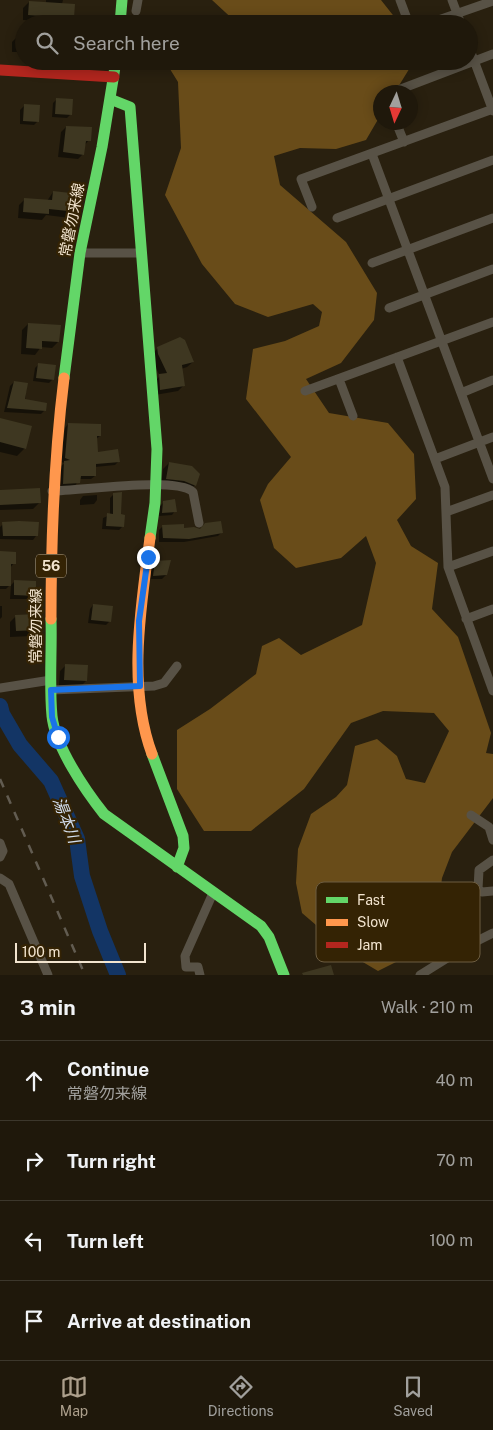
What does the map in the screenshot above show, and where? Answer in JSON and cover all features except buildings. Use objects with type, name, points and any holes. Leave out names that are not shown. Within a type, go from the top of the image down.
[{"type":"main road","points":[[121,15],[122,0]]},
{"type":"main road","points":[[0,70],[114,77]]},
{"type":"main road","name":"常磐勿来線","points":[[115,70],[80,253],[56,442],[52,491],[52,717],[58,737],[95,804],[117,825],[266,932],[284,975]]},
{"type":"main road","points":[[110,99],[130,107],[140,253],[155,421],[156,484],[139,621],[142,716],[149,745],[183,836],[184,848],[177,867]]},
{"type":"street","points":[[136,10],[138,0]]},
{"type":"street","points":[[400,0],[406,15]]},
{"type":"street","points":[[452,0],[458,15]]},
{"type":"street","points":[[450,15],[493,1]]},
{"type":"street","points":[[478,60],[493,54]]},
{"type":"street","points":[[413,85],[453,70]]},
{"type":"street","points":[[312,207],[301,179],[493,110],[477,70]]},
{"type":"street","points":[[399,130],[404,142]]},
{"type":"street","points":[[372,154],[493,479]]},
{"type":"street","points":[[338,218],[493,160]]},
{"type":"street","points":[[372,263],[493,218]]},
{"type":"street","points":[[80,253],[140,253]]},
{"type":"street","points":[[389,308],[493,269]]},
{"type":"street","points":[[305,391],[493,322]]},
{"type":"street","points":[[397,357],[445,487],[448,567],[466,619],[489,667],[493,691]]},
{"type":"street","points":[[339,379],[353,416]]},
{"type":"street","points":[[461,394],[493,380]]},
{"type":"street","points":[[435,460],[493,437]]},
{"type":"street","points":[[52,491],[156,484],[184,487],[193,492],[199,522]]},
{"type":"street","points":[[446,512],[493,495]]},
{"type":"street","points":[[448,567],[493,551]]},
{"type":"street","points":[[466,619],[493,609]]},
{"type":"street","points":[[0,688],[51,685],[154,686],[164,682],[177,666]]},
{"type":"street","points":[[471,814],[489,827],[493,840]]},
{"type":"street","points":[[0,843],[4,852],[0,857]]},
{"type":"street","points":[[477,882],[479,870],[493,860]]},
{"type":"street","points":[[0,878],[9,884],[48,975]]},
{"type":"street","points":[[480,890],[482,892],[493,890]]},
{"type":"street","points":[[200,975],[198,967],[186,967],[185,956],[213,893]]},
{"type":"street","points":[[480,940],[493,933]]},
{"type":"street","points":[[420,975],[441,962]]},
{"type":"shaded area","points":[[212,0],[381,0],[393,15],[228,15]]},
{"type":"shaded area","points":[[171,70],[409,70],[399,85],[373,85],[373,128],[366,140],[336,149],[300,148],[274,156],[280,185],[346,242],[377,293],[374,320],[341,363],[306,379],[329,413],[388,423],[414,454],[416,499],[397,520],[411,546],[438,563],[432,609],[458,637],[491,733],[486,753],[493,754],[493,798],[452,852],[442,882],[316,882],[316,925],[302,913],[296,883],[298,849],[311,814],[336,797],[347,785],[355,746],[377,739],[397,756],[406,779],[425,783],[449,731],[434,713],[383,711],[351,723],[304,789],[251,831],[204,831],[177,789],[177,730],[210,709],[256,674],[262,646],[279,638],[301,655],[362,625],[376,563],[366,536],[341,558],[296,568],[274,548],[260,500],[268,484],[291,457],[246,399],[253,349],[285,341],[319,326],[322,312],[313,304],[268,317],[235,304],[202,264],[165,195],[181,148],[178,82]]},
{"type":"shaded area","points":[[363,962],[396,962],[378,971]]},
{"type":"waterway","name":"湯本川","points":[[0,706],[2,714],[20,745],[51,781],[77,839],[82,876],[100,931],[118,975]]},
{"type":"railway","points":[[0,779],[85,975]]},
{"type":"traffic: fast","points":[[121,15],[122,0]]},
{"type":"traffic: fast","points":[[64,378],[80,253],[102,147],[115,70]]},
{"type":"traffic: fast","points":[[110,99],[130,107],[157,449],[155,503],[150,538]]},
{"type":"traffic: fast","points":[[51,619],[51,692],[54,728],[65,754],[88,793],[104,814],[261,926],[269,937],[284,975]]},
{"type":"traffic: fast","points":[[152,754],[183,836],[184,848],[177,867]]},
{"type":"traffic: slow","points":[[51,619],[54,498],[64,378]]},
{"type":"traffic: slow","points":[[150,538],[140,619],[138,674],[144,728],[152,754]]},
{"type":"traffic: jam","points":[[0,70],[114,77]]},
{"type":"route","points":[[58,737],[52,717],[51,690],[140,686],[139,621],[148,557]]}]
